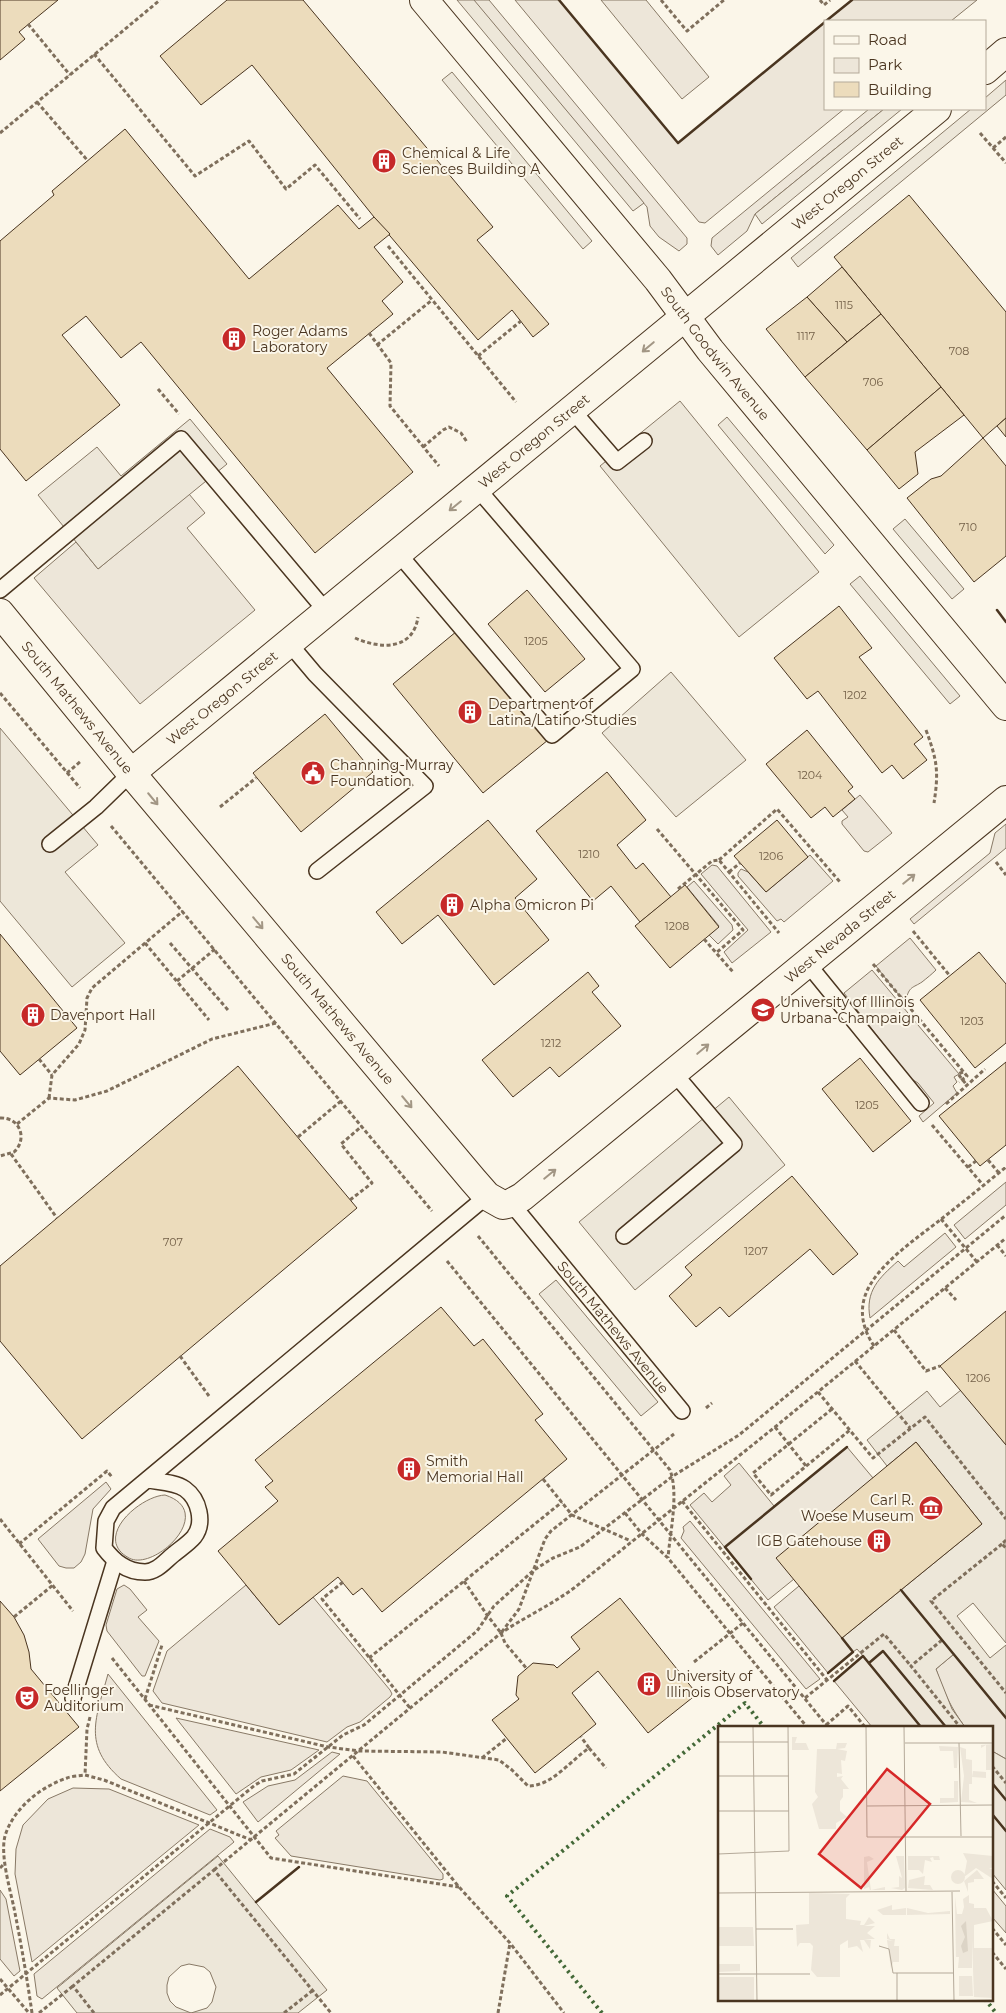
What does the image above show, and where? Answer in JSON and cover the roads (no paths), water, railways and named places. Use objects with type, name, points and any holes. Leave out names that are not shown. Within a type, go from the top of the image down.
[{"type":"street","name":"South Goodwin Avenue","points":[[424,0],[658,280],[710,350],[1006,706]]},
{"type":"street","points":[[986,69],[1006,52]]},
{"type":"street","name":"West Oregon Street","points":[[132,773],[288,642],[936,110]]},
{"type":"street","name":"South Mathews Avenue","points":[[0,613],[132,773],[499,1200]]},
{"type":"street","name":"West Nevada Street","points":[[499,1200],[522,1197],[1006,800]]},
{"type":"lane","points":[[572,410],[617,462],[644,441]]},
{"type":"lane","points":[[0,590],[181,438],[326,611]]},
{"type":"lane","points":[[398,553],[552,735],[632,669],[477,488]]},
{"type":"lane","points":[[288,642],[315,674],[425,786],[317,871]]},
{"type":"lane","points":[[50,844],[96,807],[132,773]]},
{"type":"lane","points":[[807,963],[921,1103]]},
{"type":"lane","points":[[624,1236],[734,1144],[674,1073]]},
{"type":"lane","points":[[148,1480],[174,1484],[185,1489],[196,1502],[201,1520],[194,1536],[156,1570],[146,1572],[128,1569],[115,1561],[104,1548],[106,1521],[113,1508],[461,1217],[499,1200]]},
{"type":"lane","name":"South Mathews Avenue","points":[[499,1200],[682,1411]]},
{"type":"lane","points":[[73,1698],[115,1561]]},
{"type":"place","name":"Chemical & Life Sciences Building A","points":[[384,161]]},
{"type":"place","name":"Roger Adams Laboratory","points":[[234,339]]},
{"type":"place","name":"Department of Latina/Latino Studies","points":[[470,712]]},
{"type":"place","name":"Channing-Murray Foundation","points":[[313,773]]},
{"type":"place","name":"Alpha Omicron Pi","points":[[452,905]]},
{"type":"place","name":"University of Illinois Urbana-Champaign","points":[[763,1010]]},
{"type":"place","name":"Davenport Hall","points":[[33,1015]]},
{"type":"place","name":"Smith Memorial Hall","points":[[409,1469]]},
{"type":"place","name":"Carl R. Woese Museum","points":[[931,1508]]},
{"type":"place","name":"IGB Gatehouse","points":[[879,1541]]},
{"type":"place","name":"University of Illinois Observatory","points":[[649,1684]]},
{"type":"place","name":"Foellinger Auditorium","points":[[27,1698]]}]
